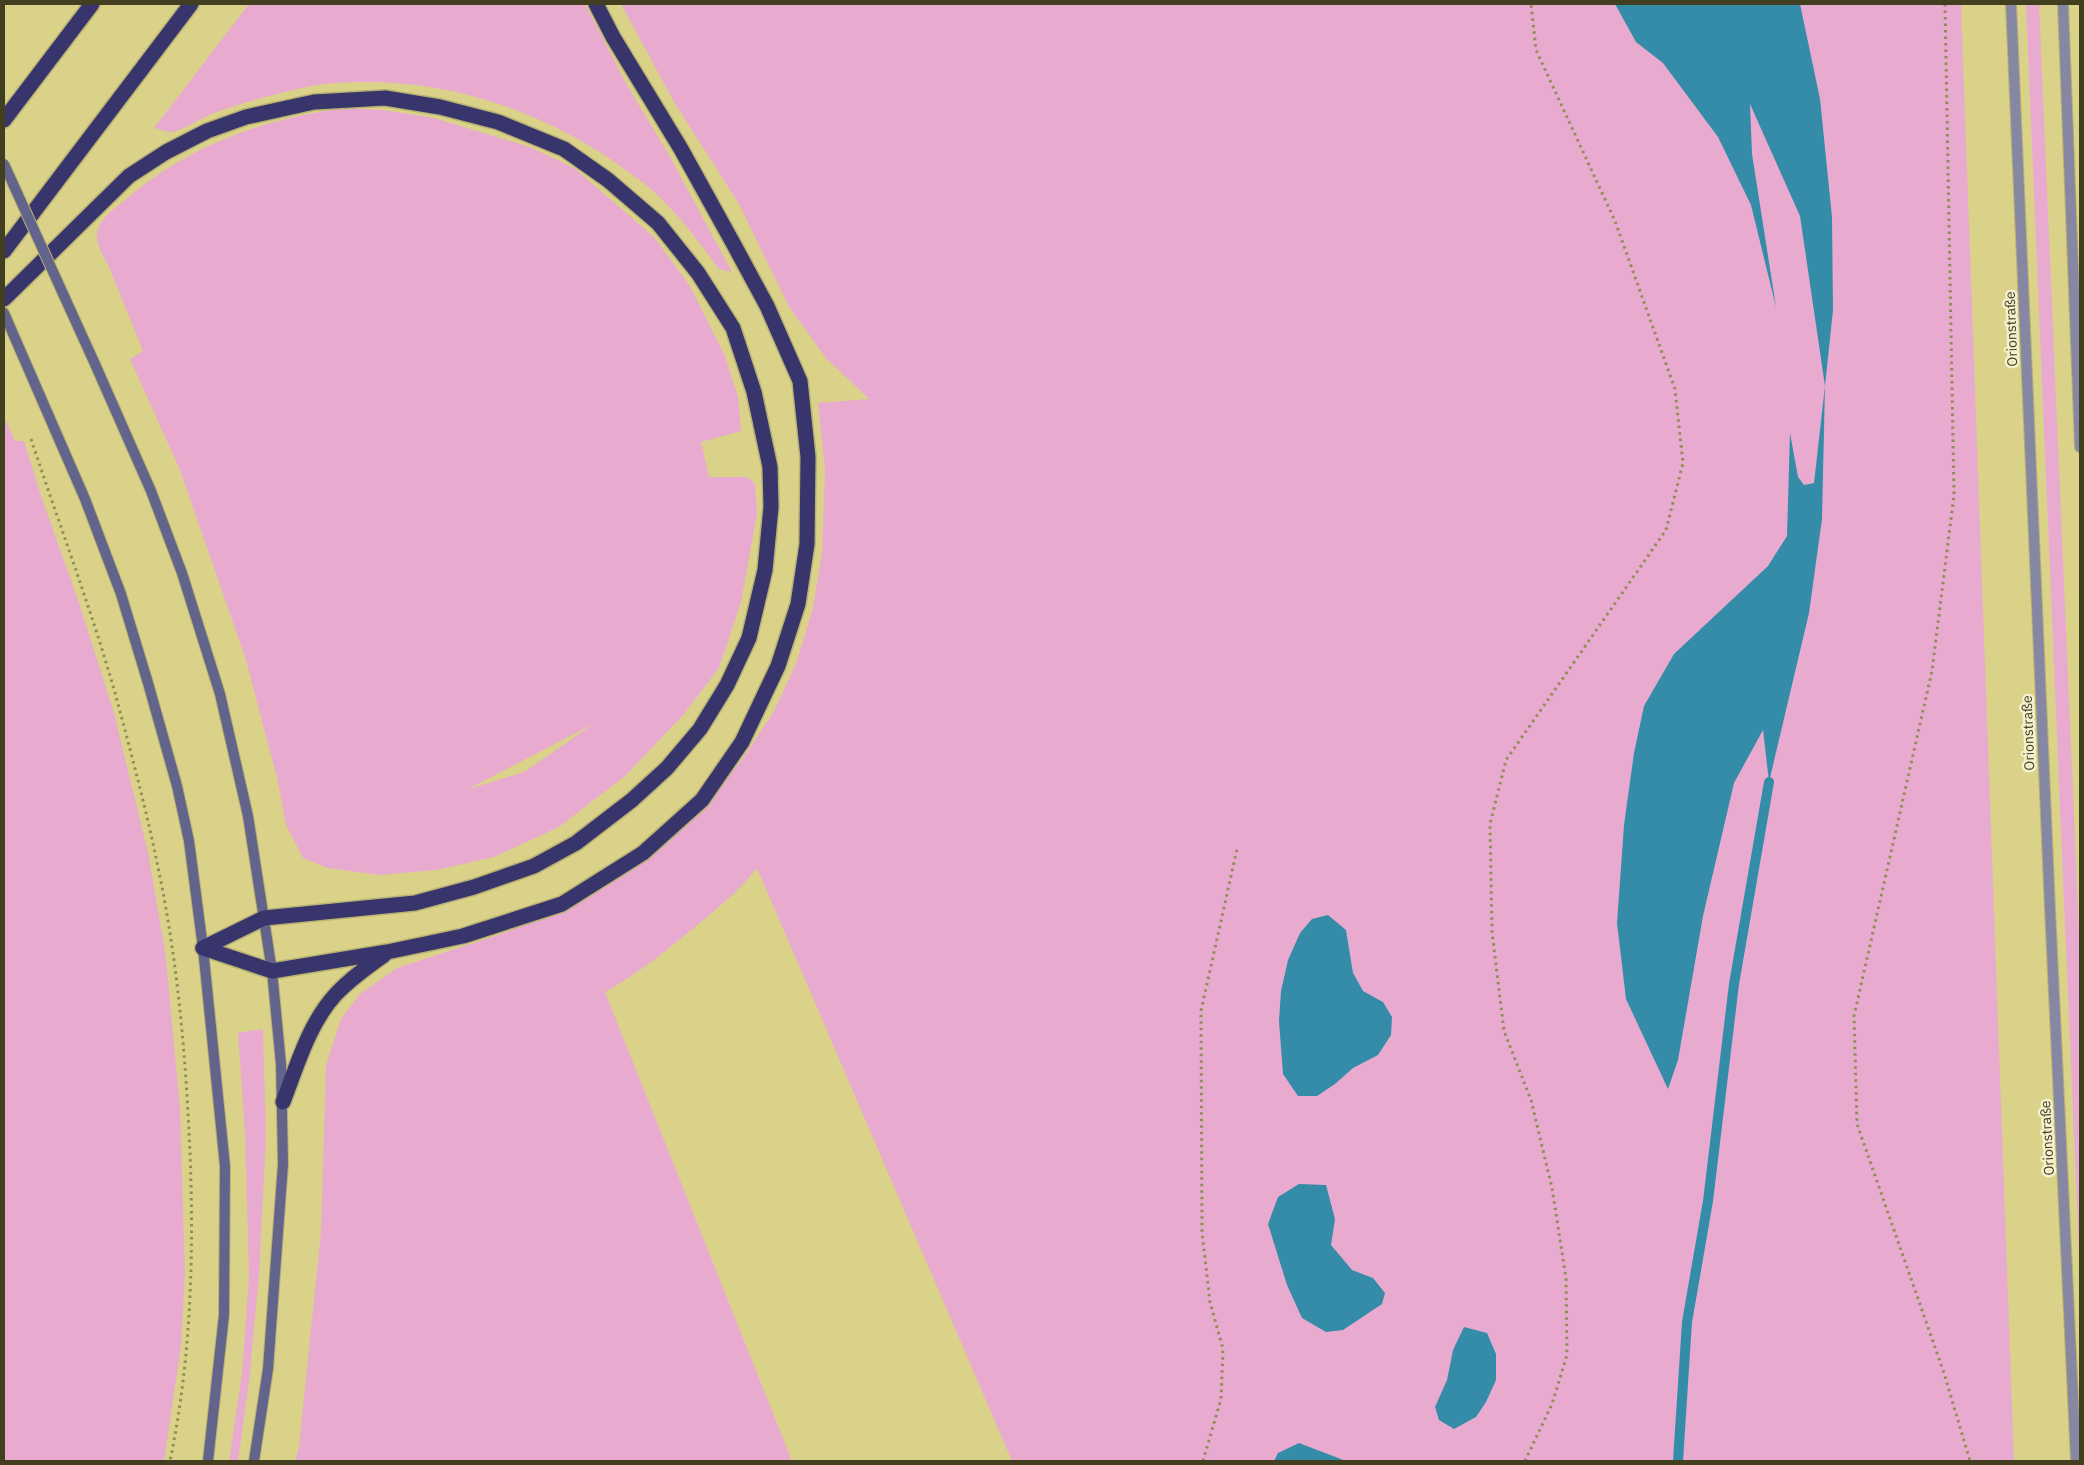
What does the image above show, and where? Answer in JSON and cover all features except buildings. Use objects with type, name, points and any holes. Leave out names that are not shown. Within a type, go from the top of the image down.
[{"type":"highway","points":[[4,120],[92,4]]},
{"type":"highway","points":[[4,250],[191,4]]},
{"type":"highway","points":[[203,948],[272,971],[387,952],[463,936],[562,904],[643,853],[702,800],[742,742],[778,666],[798,604],[807,544],[808,457],[800,381],[767,306],[742,259],[680,149],[613,37],[596,4]]},
{"type":"highway","points":[[4,299],[129,176],[166,152],[207,131],[246,117],[314,102],[385,98],[440,106],[498,122],[564,149],[608,180],[658,223],[698,273],[733,328],[754,392],[770,466],[771,507],[765,570],[749,638],[727,685],[700,729],[667,768],[632,800],[576,843],[534,866],[474,887],[415,903],[264,918],[203,948]]},
{"type":"highway","points":[[283,1102],[312,1029],[335,995],[357,974],[387,952]]},
{"type":"main road","points":[[4,164],[151,491],[182,573],[220,694],[248,816],[272,971],[283,1102],[283,1164],[268,1369],[254,1461]]},
{"type":"main road","points":[[4,313],[85,499],[121,594],[177,786],[189,841],[203,948],[225,1166],[224,1315],[208,1461]]},
{"type":"street","name":"Orionstraße","points":[[2011,4],[2049,899],[2076,1461]]},
{"type":"street","points":[[2063,4],[2080,448]]},
{"type":"path","points":[[1525,1461],[1552,1404],[1567,1355],[1566,1278],[1552,1188],[1531,1100],[1504,1031],[1492,932],[1490,824],[1506,760],[1666,530],[1683,463],[1675,389],[1615,221],[1536,50],[1531,4]]},
{"type":"path","points":[[1945,4],[1954,495],[1932,671],[1854,1016],[1857,1124],[1944,1373],[1970,1461]]},
{"type":"path","points":[[28,431],[85,597],[114,690],[160,873],[178,986],[188,1106],[193,1225],[189,1328],[170,1461]]},
{"type":"path","points":[[1203,1461],[1221,1398],[1223,1349],[1210,1302],[1202,1232],[1201,1011],[1237,849]]},
{"type":"shaded area","points":[[249,4],[585,4],[628,87],[669,155],[732,272],[719,269],[684,223],[653,191],[582,141],[517,111],[449,90],[377,82],[348,82],[321,85],[280,93],[236,105],[173,132],[154,128]]},
{"type":"shaded area","points":[[621,4],[1961,4],[2014,1461],[1012,1461],[757,868],[728,899],[674,944],[641,970],[605,992],[792,1461],[295,1461],[299,1447],[321,1231],[326,1065],[341,1019],[360,994],[397,968],[507,932],[576,905],[647,858],[695,818],[741,761],[773,713],[796,664],[813,608],[822,553],[825,471],[818,403],[869,399],[826,358],[789,307],[739,204],[674,102]]},
{"type":"shaded area","points":[[2026,4],[2039,4],[2080,954],[2080,1278]]},
{"type":"shaded area","points":[[344,108],[383,110],[434,118],[530,147],[574,168],[654,237],[690,286],[725,356],[738,397],[741,431],[701,442],[709,477],[747,477],[755,484],[757,513],[741,602],[719,668],[684,714],[625,776],[559,827],[494,857],[436,870],[379,875],[328,868],[303,858],[286,825],[277,778],[246,660],[180,470],[130,359],[143,351],[97,239],[99,227],[110,212],[149,181],[174,165],[200,150],[227,138],[255,128],[313,113]],"holes":[[[595,723],[524,772],[472,788]]]},
{"type":"shaded area","points":[[4,417],[15,441],[24,441],[114,713],[148,853],[165,951],[180,1107],[185,1274],[181,1346],[164,1461],[4,1461]]},
{"type":"shaded area","points":[[263,1029],[266,1137],[259,1274],[250,1374],[238,1461],[229,1461],[242,1373],[249,1275],[245,1134],[238,1033]]},
{"type":"water","points":[[1615,4],[1800,4],[1820,99],[1832,217],[1833,310],[1825,386],[1800,216],[1750,104],[1752,154],[1776,307],[1751,205],[1718,137],[1663,63],[1636,42]]},
{"type":"water","points":[[1825,386],[1822,519],[1809,613],[1769,782],[1763,730],[1734,783],[1703,916],[1678,1060],[1668,1089],[1626,999],[1617,923],[1624,825],[1634,753],[1644,706],[1674,654],[1768,566],[1787,536],[1790,433],[1798,477],[1804,485],[1814,483]]},
{"type":"water","points":[[1328,915],[1346,930],[1353,973],[1363,991],[1383,1002],[1392,1017],[1391,1035],[1378,1055],[1353,1068],[1335,1084],[1317,1096],[1298,1096],[1283,1074],[1279,1021],[1281,991],[1288,960],[1300,933],[1312,919]]},
{"type":"water","points":[[1299,1184],[1326,1185],[1335,1219],[1331,1245],[1352,1270],[1373,1278],[1385,1293],[1382,1304],[1343,1330],[1326,1332],[1302,1318],[1287,1285],[1268,1224],[1278,1197]]},
{"type":"water","points":[[1464,1327],[1487,1333],[1496,1354],[1496,1380],[1486,1402],[1476,1417],[1454,1429],[1439,1420],[1435,1407],[1447,1380],[1453,1350]]},
{"type":"water","points":[[1299,1443],[1346,1461],[1274,1461],[1278,1453]]},
{"type":"waterway","points":[[1678,1461],[1687,1322],[1708,1201],[1734,984],[1769,782]]}]
